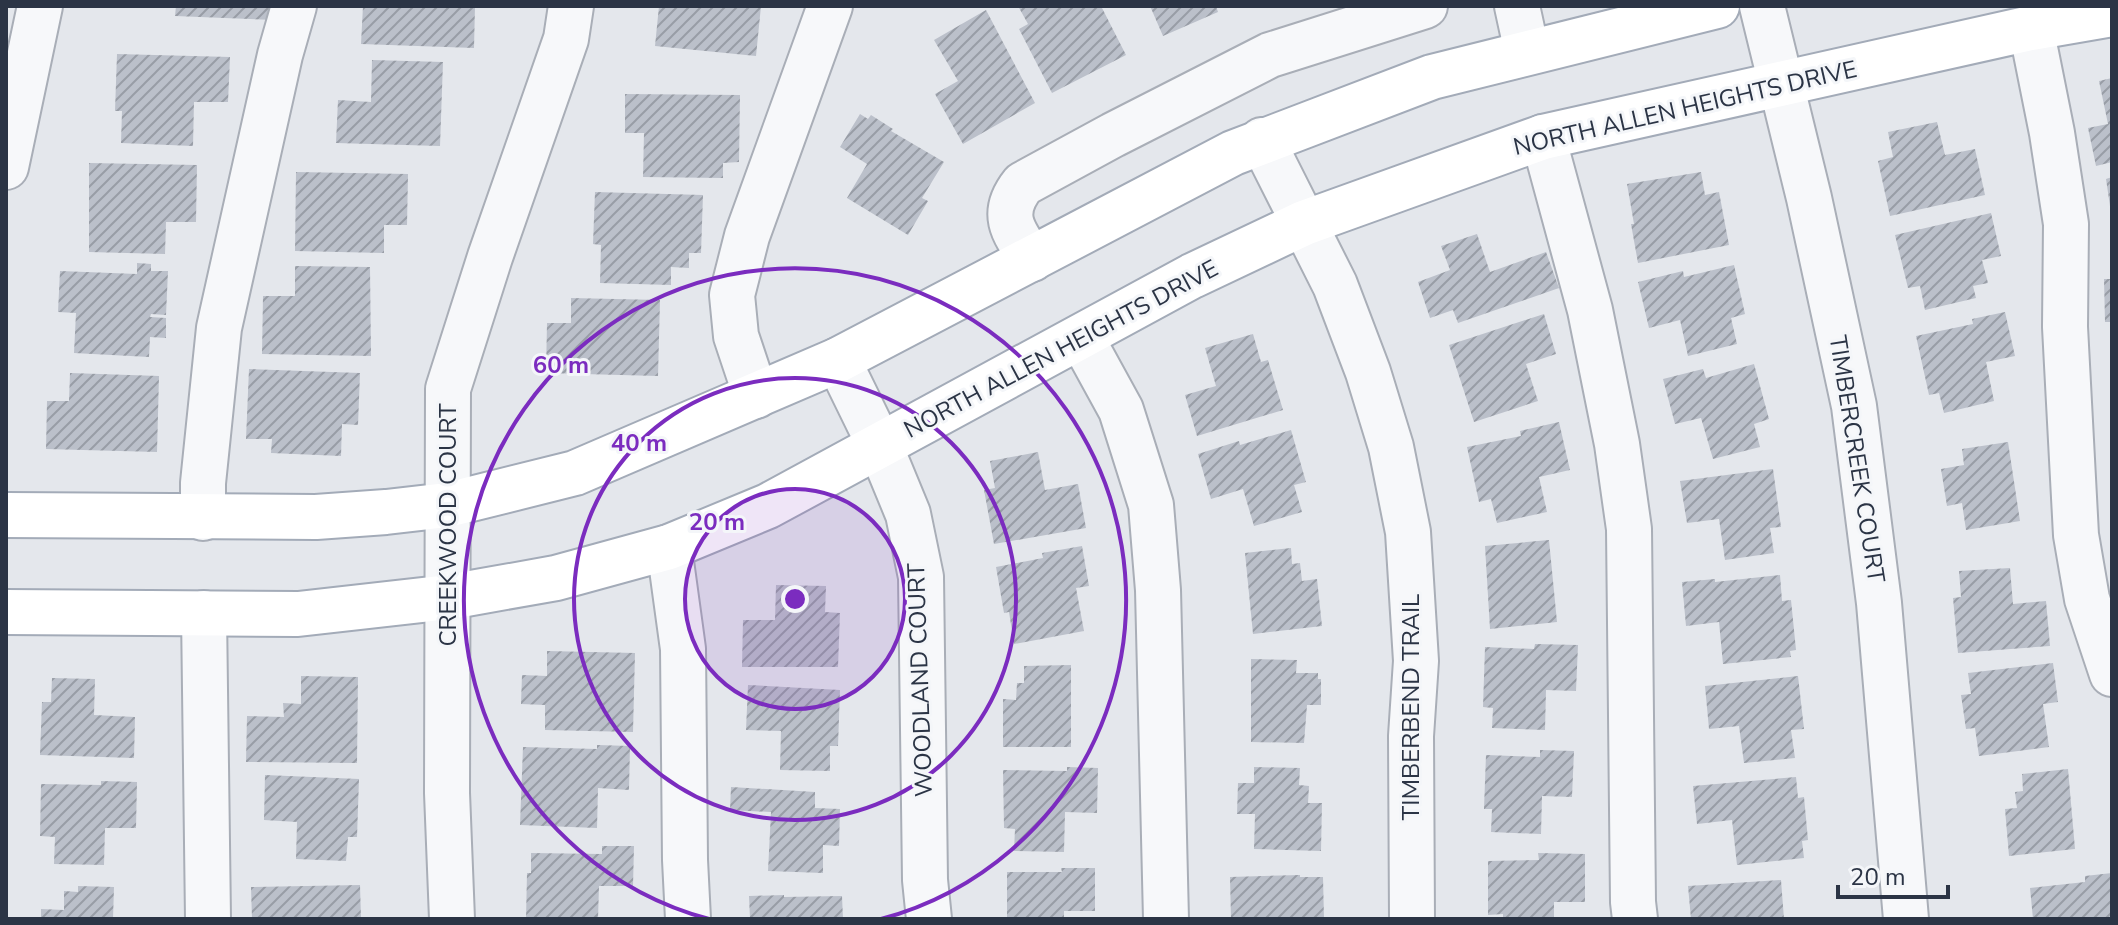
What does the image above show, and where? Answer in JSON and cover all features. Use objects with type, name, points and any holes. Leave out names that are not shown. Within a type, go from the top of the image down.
[{"type":"main road","points":[[6,515],[316,517],[447,505],[575,473],[838,360],[1262,140],[1432,77],[1717,6]]},
{"type":"main road","name":"NORTH ALLEN HEIGHTS DRIVE","points":[[6,612],[298,614],[449,597],[556,578],[669,547],[768,506],[1192,276],[1304,223],[1543,137],[2031,28],[2112,14]]},
{"type":"street","points":[[6,167],[40,6]]},
{"type":"street","points":[[203,518],[203,483],[219,328],[280,55],[294,6]]},
{"type":"street","name":"CREEKWOOD COURT","points":[[452,919],[447,793],[448,389],[566,39],[571,6]]},
{"type":"street","points":[[756,396],[736,336],[732,295],[747,236],[830,6]]},
{"type":"street","points":[[1032,259],[1010,222],[1014,195],[1023,184],[1270,55],[1425,6]]},
{"type":"street","points":[[1517,6],[1527,52]]},
{"type":"street","name":"TIMBERCREEK COURT","points":[[1762,6],[1854,406],[1879,603],[1906,919]]},
{"type":"street","points":[[2031,28],[2066,224],[2065,327],[2076,535],[2087,599],[2112,674]]},
{"type":"street","points":[[1543,137],[1590,310],[1617,444],[1629,529],[1635,919]]},
{"type":"street","name":"TIMBERBEND TRAIL","points":[[1262,140],[1335,285],[1368,372],[1391,447],[1408,532],[1416,661],[1411,736],[1412,919]]},
{"type":"street","points":[[1081,337],[1121,410],[1151,505],[1158,590],[1166,919]]},
{"type":"street","name":"WOODLAND COURT","points":[[838,360],[880,446],[908,514],[921,577],[925,880],[929,919]]},
{"type":"street","points":[[669,547],[683,649],[688,919]]},
{"type":"street","points":[[204,613],[208,919]]},
{"type":"building","points":[[176,6],[277,6],[276,20],[175,16]]},
{"type":"building","points":[[363,6],[475,6],[474,48],[361,44]]},
{"type":"building","points":[[659,6],[761,6],[756,56],[655,46]]},
{"type":"building","points":[[1018,6],[1101,6],[1126,55],[1052,93],[1019,29],[1028,24]]},
{"type":"building","points":[[1150,6],[1216,6],[1218,12],[1163,36]]},
{"type":"building","points":[[986,10],[1035,103],[963,144],[935,94],[958,81],[934,40]]},
{"type":"building","points":[[117,54],[230,57],[228,102],[194,102],[193,146],[121,143],[122,111],[115,111]]},
{"type":"building","points":[[372,60],[443,62],[440,146],[336,143],[338,100],[371,102]]},
{"type":"building","points":[[2112,78],[2112,162],[2096,166],[2088,128],[2108,124],[2099,81]]},
{"type":"building","points":[[625,94],[740,95],[739,162],[723,163],[723,178],[643,177],[644,133],[625,133]]},
{"type":"building","points":[[860,114],[868,119],[871,115],[893,129],[891,131],[944,162],[922,198],[928,201],[908,235],[847,198],[867,164],[840,147]]},
{"type":"building","points":[[1937,122],[1945,155],[1975,149],[1985,195],[1890,216],[1878,161],[1893,157],[1888,132]]},
{"type":"building","points":[[89,163],[197,165],[196,222],[166,222],[165,254],[89,252]]},
{"type":"building","points":[[296,172],[408,174],[407,225],[384,225],[384,253],[295,251]]},
{"type":"building","points":[[1701,172],[1705,195],[1719,192],[1729,245],[1638,263],[1627,184]]},
{"type":"building","points":[[2112,177],[2112,206],[2110,206],[2106,179]]},
{"type":"building","points":[[595,192],[703,195],[701,253],[689,253],[689,268],[671,267],[671,285],[600,283],[601,245],[593,244]]},
{"type":"building","points":[[1991,213],[2001,256],[1982,260],[1988,283],[1973,286],[1976,298],[1925,310],[1920,286],[1908,288],[1895,235]]},
{"type":"building","points":[[1477,234],[1490,272],[1546,252],[1559,288],[1458,323],[1453,310],[1430,318],[1418,282],[1450,270],[1441,246]]},
{"type":"building","points":[[137,263],[151,264],[151,271],[168,271],[166,315],[151,314],[150,317],[166,318],[166,338],[150,337],[149,357],[74,353],[76,313],[58,312],[60,271],[137,274]]},
{"type":"building","points":[[1734,265],[1745,314],[1731,318],[1737,344],[1688,356],[1680,320],[1649,328],[1638,282],[1683,271],[1684,277]]},
{"type":"building","points":[[295,266],[370,267],[371,356],[262,354],[263,296],[295,296]]},
{"type":"building","points":[[2104,279],[2112,279],[2112,322],[2105,322]]},
{"type":"building","points":[[571,298],[660,300],[658,376],[546,373],[547,323],[571,323]]},
{"type":"building","points":[[2005,312],[2015,356],[1986,362],[1994,401],[1944,413],[1939,393],[1929,395],[1916,336],[1973,324],[1972,319]]},
{"type":"building","points":[[1544,314],[1556,354],[1526,364],[1538,401],[1474,422],[1449,345]]},
{"type":"building","points":[[1253,334],[1261,362],[1268,360],[1283,410],[1197,436],[1185,395],[1216,386],[1205,348]]},
{"type":"building","points":[[1754,364],[1769,419],[1754,424],[1760,447],[1713,459],[1701,418],[1675,424],[1663,379],[1703,369],[1706,378]]},
{"type":"building","points":[[249,369],[360,373],[358,425],[342,424],[341,456],[271,453],[272,439],[246,439]]},
{"type":"building","points":[[70,373],[159,376],[157,452],[46,449],[47,401],[69,401]]},
{"type":"building","points":[[1559,422],[1570,470],[1539,477],[1547,512],[1497,523],[1491,499],[1479,502],[1467,447],[1521,436],[1520,431]]},
{"type":"building","points":[[1291,430],[1306,482],[1294,485],[1302,512],[1254,526],[1243,489],[1211,499],[1198,454]]},
{"type":"building","points":[[2008,442],[2020,521],[1966,530],[1962,503],[1947,506],[1941,469],[1964,465],[1962,449]]},
{"type":"building","points":[[1038,452],[1045,490],[1078,484],[1086,528],[994,544],[984,490],[995,488],[990,461]]},
{"type":"building","points":[[1773,469],[1781,527],[1770,528],[1774,553],[1725,560],[1719,519],[1687,523],[1680,481]]},
{"type":"building","points":[[1549,540],[1557,622],[1490,629],[1485,546]]},
{"type":"building","points":[[1082,546],[1089,586],[1076,588],[1084,631],[1014,644],[1009,612],[1004,613],[996,567],[1043,558],[1042,553]]},
{"type":"building","points":[[1291,548],[1292,564],[1300,563],[1302,581],[1317,579],[1322,626],[1253,634],[1245,553]]},
{"type":"building","points":[[2010,568],[2013,604],[2046,601],[2050,646],[1958,653],[1953,598],[1961,597],[1959,571]]},
{"type":"building","points":[[1780,575],[1782,601],[1791,600],[1796,650],[1790,651],[1791,657],[1723,664],[1719,622],[1686,626],[1682,582]]},
{"type":"building","points":[[776,585],[826,586],[825,612],[840,613],[838,667],[742,667],[743,620],[775,620]]},
{"type":"building","points":[[1535,644],[1578,645],[1576,691],[1546,690],[1545,730],[1492,728],[1493,708],[1483,707],[1485,647],[1534,649]]},
{"type":"building","points":[[547,651],[635,653],[633,732],[545,730],[545,705],[521,704],[522,675],[547,676]]},
{"type":"building","points":[[1251,659],[1297,660],[1296,673],[1318,673],[1318,679],[1321,679],[1321,705],[1307,705],[1304,743],[1251,742]]},
{"type":"building","points":[[2053,663],[2058,702],[2043,704],[2049,747],[1979,756],[1975,728],[1966,729],[1961,695],[1971,694],[1968,673]]},
{"type":"building","points":[[1071,665],[1071,747],[1003,747],[1003,699],[1016,700],[1017,683],[1024,683],[1024,666]]},
{"type":"building","points":[[301,676],[358,677],[357,763],[246,762],[247,716],[284,717],[283,703],[301,704]]},
{"type":"building","points":[[1798,676],[1804,729],[1791,730],[1795,758],[1744,763],[1739,726],[1709,729],[1705,686]]},
{"type":"building","points":[[52,678],[95,679],[94,715],[135,717],[134,758],[40,755],[42,702],[51,702]]},
{"type":"building","points":[[748,685],[840,690],[838,746],[830,746],[830,771],[780,770],[781,731],[746,730]]},
{"type":"building","points":[[597,745],[630,746],[629,790],[598,788],[597,828],[520,825],[523,747],[597,749]]},
{"type":"building","points":[[1540,750],[1574,751],[1572,797],[1542,796],[1541,834],[1491,832],[1492,809],[1484,809],[1486,755],[1540,757]]},
{"type":"building","points":[[1067,767],[1098,768],[1097,813],[1065,812],[1064,852],[1014,851],[1015,829],[1004,828],[1003,770],[1067,771]]},
{"type":"building","points":[[1254,767],[1300,768],[1299,785],[1309,786],[1308,803],[1322,803],[1321,851],[1254,849],[1255,814],[1237,814],[1238,783],[1254,783]]},
{"type":"building","points":[[2068,769],[2075,849],[2009,856],[2005,809],[2017,808],[2015,792],[2023,791],[2022,774]]},
{"type":"building","points":[[265,775],[359,779],[357,837],[348,837],[346,861],[296,859],[297,822],[264,820]]},
{"type":"building","points":[[1796,777],[1798,798],[1804,797],[1808,840],[1802,841],[1804,858],[1737,865],[1732,820],[1697,824],[1693,786]]},
{"type":"building","points":[[101,781],[137,782],[136,828],[105,828],[104,865],[54,864],[55,837],[40,836],[41,784],[101,785]]},
{"type":"building","points":[[731,787],[815,792],[815,808],[840,809],[839,846],[823,845],[823,873],[768,871],[771,812],[730,810]]},
{"type":"building","points":[[602,846],[634,846],[633,886],[599,886],[598,919],[526,919],[527,873],[531,873],[531,853],[602,854]]},
{"type":"building","points":[[1538,853],[1585,854],[1585,902],[1554,902],[1554,919],[1503,919],[1503,914],[1488,915],[1488,861],[1539,860]]},
{"type":"building","points":[[1061,868],[1095,868],[1095,911],[1064,911],[1064,919],[1007,919],[1007,872],[1062,872]]},
{"type":"building","points":[[2112,873],[2112,918],[2033,919],[2030,888],[2085,882],[2085,876]]},
{"type":"building","points":[[1230,877],[1323,877],[1324,919],[1231,919]]},
{"type":"building","points":[[1781,880],[1784,919],[1691,919],[1688,886]]},
{"type":"building","points":[[360,885],[361,919],[252,919],[251,887]]},
{"type":"building","points":[[78,886],[114,887],[113,919],[41,919],[41,909],[64,910],[64,891],[78,892]]},
{"type":"building","points":[[749,896],[842,896],[843,919],[750,919]]}]
